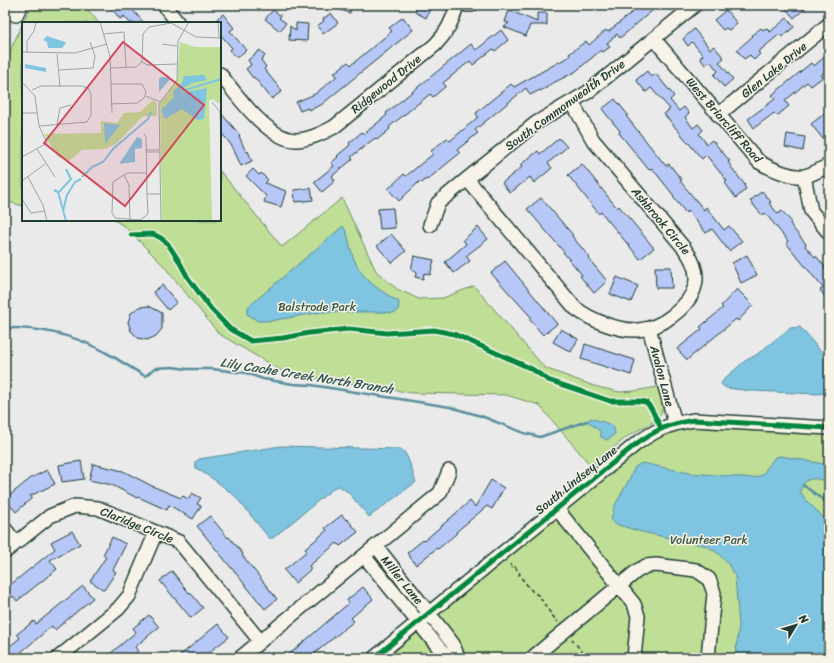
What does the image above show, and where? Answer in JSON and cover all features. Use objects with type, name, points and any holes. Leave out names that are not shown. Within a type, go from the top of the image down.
[{"type":"street","points":[[164,5],[177,22]]},
{"type":"street","name":"Ridgewood Drive","points":[[221,75],[248,109],[266,127],[281,135],[294,145],[334,127],[435,45],[450,27],[457,5]]},
{"type":"street","name":"South Commonwealth Drive","points":[[430,225],[438,203],[536,123],[588,92],[695,5]]},
{"type":"street","name":"Glen Lake Drive","points":[[718,115],[829,24]]},
{"type":"street","name":"West Briarcliff Road","points":[[654,39],[759,162],[773,170],[787,174],[804,176],[829,165]]},
{"type":"street","name":"Ashbrook Circle","points":[[467,179],[575,308],[589,317],[622,328],[638,330],[660,324],[669,318],[685,305],[694,290],[696,269],[690,255],[593,140],[572,102]]},
{"type":"street","points":[[804,176],[811,211],[829,233]]},
{"type":"street","name":"Avalon Lane","points":[[649,328],[675,423]]},
{"type":"street","name":"South Lindsey Lane","points":[[374,658],[636,444],[661,428],[675,423],[694,420],[829,428]]},
{"type":"street","points":[[240,658],[440,493],[449,471]]},
{"type":"street","name":"Claridge Circle","points":[[5,552],[50,516],[75,506],[98,508],[179,542],[260,642]]},
{"type":"street","points":[[557,508],[634,604],[638,616],[634,658]]},
{"type":"street","points":[[5,529],[16,543]]},
{"type":"street","points":[[58,658],[118,609],[129,596],[156,532]]},
{"type":"street","name":"Miller Lane","points":[[376,546],[454,644],[458,658]]},
{"type":"street","name":"Miller Lane","points":[[364,556],[442,653],[454,658]]},
{"type":"street","points":[[532,658],[620,585],[646,566],[656,565],[696,570],[709,579],[714,593],[708,658]]},
{"type":"path","points":[[510,564],[513,568],[515,567],[532,592],[539,596],[551,614],[587,658]]},
{"type":"green space","points":[[31,5],[84,5],[98,22],[23,22]]},
{"type":"green space","points":[[22,25],[22,206],[5,201],[5,62]]},
{"type":"green space","name":"Balstrode Park","points":[[221,172],[282,247],[342,198],[376,271],[397,289],[419,299],[443,298],[474,286],[545,368],[594,386],[619,392],[658,387],[661,396],[662,412],[657,420],[628,436],[591,466],[539,405],[506,395],[413,393],[285,373],[219,334],[163,265],[124,226],[116,221],[221,221]]},
{"type":"green space","name":"Volunteer Park","points":[[675,423],[829,434],[829,658],[387,658],[658,430]]},
{"type":"water","points":[[343,226],[357,266],[367,279],[399,302],[398,311],[393,313],[322,312],[270,321],[258,321],[247,314],[248,307]]},
{"type":"water","points":[[800,327],[829,361],[829,392],[818,394],[752,391],[726,388],[721,384],[725,378],[745,361],[756,355],[790,328]]},
{"type":"water","points":[[591,418],[612,425],[615,434],[607,440],[601,437],[600,431],[587,421]]},
{"type":"water","points":[[281,446],[401,449],[404,451],[408,459],[416,482],[369,517],[348,492],[339,486],[335,487],[273,538],[269,538],[235,496],[196,468],[195,462],[199,459]]},
{"type":"water","points":[[781,456],[829,465],[829,482],[820,479],[808,480],[802,486],[800,491],[806,500],[829,523],[829,658],[735,658],[739,626],[735,576],[728,564],[719,554],[707,546],[642,532],[615,524],[611,520],[615,505],[635,467],[642,463],[690,473],[754,478],[762,475],[775,457]]},
{"type":"building","points":[[109,5],[138,5],[132,9],[143,22],[129,22],[124,16],[120,19]]},
{"type":"building","points":[[329,5],[352,5],[350,13],[329,7]]},
{"type":"building","points":[[418,5],[429,5],[428,8],[430,9],[426,18],[415,12]]},
{"type":"building","points":[[641,5],[659,5],[620,38],[617,34],[607,43],[610,47],[603,52],[601,50],[575,72],[530,95],[526,88],[475,130],[478,133],[457,150],[460,153],[427,180],[426,179],[422,183],[420,181],[399,201],[388,189],[404,174],[406,176],[433,154],[431,151],[447,138],[450,141],[478,117],[476,113],[511,84],[514,87],[570,56],[569,54],[586,41],[589,45],[606,30],[608,32]]},
{"type":"building","points":[[791,5],[809,5],[794,18],[786,9]]},
{"type":"building","points":[[273,10],[281,16],[279,18],[286,23],[280,31],[265,19]]},
{"type":"building","points":[[509,10],[537,22],[537,13],[547,13],[547,25],[530,25],[526,36],[504,27],[509,23],[505,22]]},
{"type":"building","points":[[726,10],[737,23],[729,30],[726,28],[723,30],[714,20]]},
{"type":"building","points":[[331,13],[338,23],[323,34],[317,26]]},
{"type":"building","points":[[223,14],[234,28],[230,31],[246,50],[237,58],[230,50],[232,48],[221,35],[221,22],[213,22]]},
{"type":"building","points":[[403,17],[413,30],[321,105],[309,110],[308,108],[300,111],[296,102],[315,94],[337,76],[334,73],[348,62],[351,65],[392,31],[389,28]]},
{"type":"building","points":[[787,18],[794,27],[782,37],[780,34],[758,52],[760,54],[754,60],[750,55],[744,59],[737,50],[753,36],[752,35],[761,28],[763,30],[766,28],[770,32]]},
{"type":"building","points":[[296,23],[308,24],[307,41],[289,40],[290,26],[296,31]]},
{"type":"building","points":[[694,29],[710,49],[714,46],[724,58],[719,62],[733,79],[724,87],[714,75],[718,71],[710,61],[705,65],[700,58],[703,55],[692,42],[688,46],[683,39]]},
{"type":"building","points":[[501,30],[508,40],[495,51],[493,49],[473,65],[470,61],[443,83],[446,86],[433,97],[430,94],[389,127],[390,129],[377,140],[375,138],[351,157],[353,159],[332,176],[335,181],[322,192],[314,182],[334,166],[331,163],[350,145],[349,143],[362,132],[364,134],[387,115],[386,113],[471,44],[476,50]]},
{"type":"building","points":[[260,50],[265,56],[261,60],[266,67],[264,69],[282,91],[272,99],[246,69],[251,65],[248,60]]},
{"type":"building","points":[[829,53],[829,69],[821,75],[823,77],[811,86],[807,82],[785,101],[789,106],[777,116],[774,113],[754,128],[748,119],[775,99],[772,95],[811,63],[814,66]]},
{"type":"building","points":[[647,71],[651,77],[656,74],[674,96],[670,100],[679,111],[684,107],[689,113],[685,117],[693,128],[698,124],[703,130],[699,134],[707,144],[712,140],[730,161],[728,162],[745,185],[744,186],[746,189],[736,198],[725,183],[727,181],[706,155],[702,159],[664,114],[670,109],[651,88],[646,92],[636,80]]},
{"type":"building","points":[[615,99],[628,115],[626,116],[666,166],[669,164],[682,180],[680,181],[704,210],[706,207],[724,230],[729,226],[742,241],[729,251],[712,229],[706,233],[688,211],[686,213],[652,168],[649,170],[619,133],[620,131],[602,109]]},
{"type":"building","points":[[221,113],[240,135],[239,136],[246,152],[248,151],[252,161],[241,166],[232,146],[221,132]]},
{"type":"building","points":[[824,114],[829,120],[829,126],[826,128],[829,134],[823,139],[811,124]]},
{"type":"building","points":[[787,134],[805,137],[803,151],[785,147]]},
{"type":"building","points":[[559,138],[567,147],[548,163],[552,168],[534,183],[530,177],[510,193],[502,183],[522,167],[520,165],[538,151],[540,154]]},
{"type":"building","points":[[582,164],[617,208],[619,206],[654,248],[640,259],[601,212],[599,214],[568,175]]},
{"type":"building","points":[[253,169],[259,175],[261,173],[268,180],[265,183],[286,191],[281,207],[264,202],[266,196],[246,176]]},
{"type":"building","points":[[311,188],[313,200],[295,202],[294,190]]},
{"type":"building","points":[[762,191],[778,214],[782,211],[791,221],[790,223],[792,227],[806,244],[805,246],[825,267],[824,268],[829,274],[829,302],[820,290],[823,288],[786,243],[788,241],[765,213],[762,215],[750,201]]},
{"type":"building","points":[[541,198],[573,235],[572,236],[590,258],[589,259],[607,281],[594,293],[580,276],[582,275],[564,252],[527,209]]},
{"type":"building","points":[[393,208],[395,228],[380,229],[378,209]]},
{"type":"building","points":[[478,227],[488,239],[466,256],[470,261],[454,273],[445,262],[466,244],[463,240]]},
{"type":"building","points":[[391,234],[406,251],[392,263],[377,246]]},
{"type":"building","points":[[747,255],[757,275],[741,283],[732,263]]},
{"type":"building","points":[[414,256],[434,260],[430,275],[424,273],[423,279],[415,277],[417,272],[411,270]]},
{"type":"building","points":[[505,261],[557,324],[543,335],[529,319],[531,317],[491,273]]},
{"type":"building","points":[[655,267],[671,267],[672,288],[656,288]]},
{"type":"building","points":[[617,277],[638,286],[631,302],[610,294]]},
{"type":"building","points":[[162,285],[177,302],[168,310],[153,292]]},
{"type":"building","points":[[737,289],[753,305],[738,321],[736,319],[687,360],[677,349],[702,329],[700,327],[723,308],[721,306]]},
{"type":"building","points":[[149,306],[162,313],[162,329],[156,336],[147,340],[138,338],[131,331],[128,322],[131,313],[139,307]]},
{"type":"building","points":[[561,329],[578,339],[571,352],[553,342]]},
{"type":"building","points":[[585,344],[635,360],[631,375],[581,359]]},
{"type":"building","points":[[81,461],[84,479],[62,482],[59,465]]},
{"type":"building","points":[[93,464],[123,471],[152,486],[181,498],[183,496],[188,499],[192,493],[201,498],[197,504],[201,506],[193,519],[169,505],[167,510],[138,497],[137,498],[112,485],[89,480]]},
{"type":"building","points":[[47,470],[55,484],[30,496],[32,498],[16,512],[5,499],[31,478]]},
{"type":"building","points":[[491,480],[504,488],[492,509],[487,506],[438,549],[437,548],[416,565],[407,553],[423,540],[424,541],[470,501],[475,507]]},
{"type":"building","points":[[342,515],[358,532],[340,546],[337,543],[309,566],[311,569],[295,583],[284,570],[307,551],[305,549],[327,530],[325,528]]},
{"type":"building","points":[[210,516],[243,554],[242,555],[277,599],[265,609],[197,526]]},
{"type":"building","points":[[72,531],[80,544],[50,560],[57,569],[17,601],[13,596],[5,603],[5,589],[55,549],[51,542]]},
{"type":"building","points":[[112,537],[126,544],[113,570],[116,572],[104,590],[90,581],[106,557],[103,555]]},
{"type":"building","points":[[172,571],[203,608],[191,618],[160,581]]},
{"type":"building","points":[[83,586],[93,598],[55,630],[52,626],[20,653],[24,658],[5,658],[5,650],[20,638],[17,634],[34,621],[36,624]]},
{"type":"building","points":[[363,587],[373,599],[351,618],[354,621],[309,658],[285,658],[349,603],[347,600]]},
{"type":"building","points":[[149,615],[159,627],[135,647],[138,651],[131,658],[105,658],[136,632],[133,628]]},
{"type":"building","points":[[218,624],[229,637],[203,658],[177,658]]},
{"type":"waterway","name":"Lily Cache Creek North Branch","points":[[5,328],[40,330],[64,335],[87,343],[103,351],[145,376],[156,368],[172,367],[187,369],[212,369],[246,373],[263,379],[450,407],[481,416],[524,433],[540,437],[587,421]]},
{"type":"waterway","name":"Lily Cache Creek North Branch","points":[[803,485],[829,504]]},
{"type":"cycle path","points":[[131,235],[153,234],[168,244],[188,278],[211,309],[230,329],[251,341],[349,329],[387,333],[434,330],[454,334],[532,369],[548,380],[610,401],[646,402],[651,408],[661,428]]},
{"type":"cycle path","points":[[374,658],[650,434],[670,425],[694,420],[829,428]]}]
